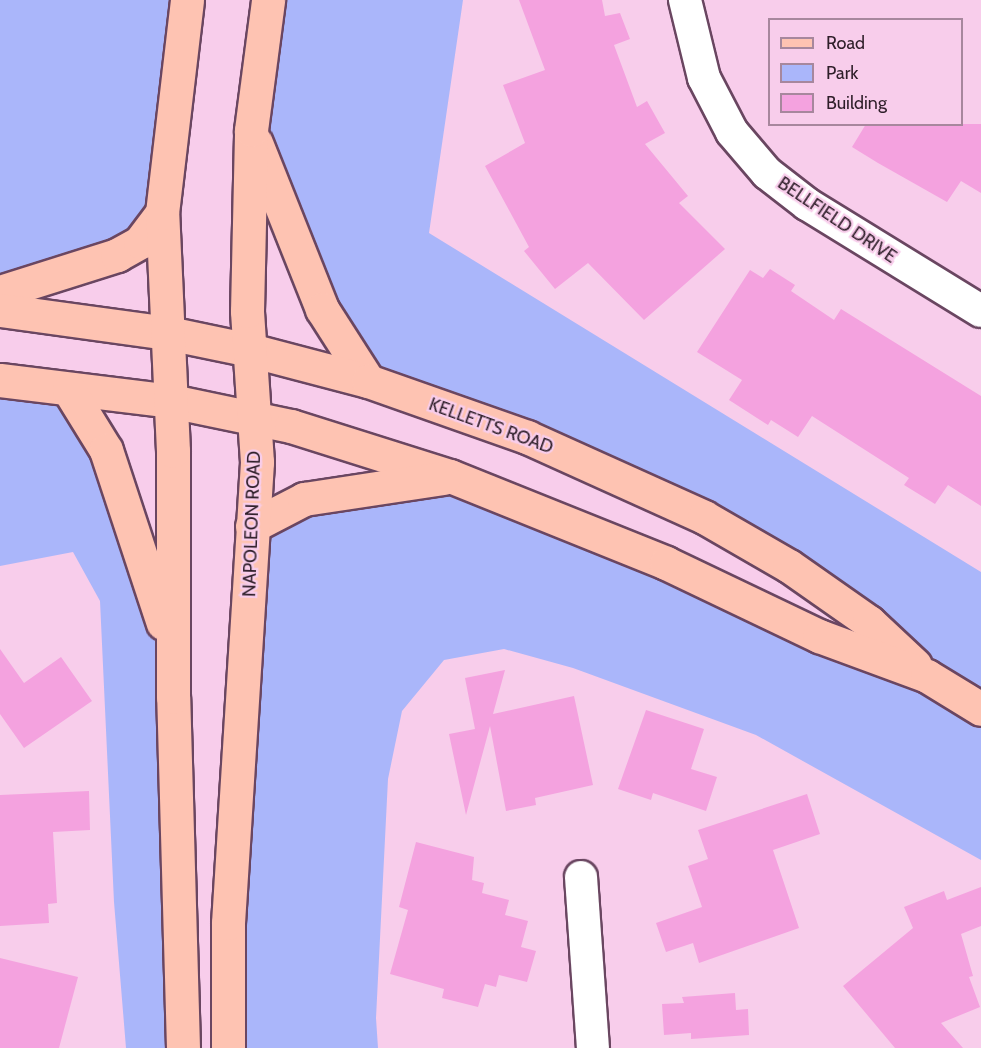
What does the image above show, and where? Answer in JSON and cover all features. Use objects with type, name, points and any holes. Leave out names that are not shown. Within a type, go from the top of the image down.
[{"type":"main road","points":[[183,1048],[172,650],[171,401],[162,213],[187,0]]},
{"type":"main road","name":"NAPOLEON ROAD","points":[[228,1048],[228,923],[257,462],[247,287],[251,130],[268,0]]},
{"type":"main road","points":[[251,130],[322,309],[368,381]]},
{"type":"main road","points":[[0,292],[117,255],[140,242],[162,213]]},
{"type":"main road","name":"KELLETTS ROAD","points":[[0,310],[168,333],[250,350],[368,381],[527,437],[704,517],[807,578],[869,622],[927,676]]},
{"type":"main road","name":"KELLETTS ROAD","points":[[0,380],[171,401],[254,418],[291,426],[450,477],[666,563],[819,636],[927,676],[981,709]]},
{"type":"main road","points":[[69,390],[106,450],[172,650]]},
{"type":"main road","points":[[252,526],[304,499],[450,477]]},
{"type":"street","name":"BELLFIELD DRIVE","points":[[685,0],[704,78],[732,132],[761,166],[807,204],[981,311]]},
{"type":"street","points":[[580,877],[593,1048]]},
{"type":"green space","points":[[0,0],[187,0],[140,242],[0,292]]},
{"type":"green space","points":[[268,0],[463,0],[429,233],[981,572],[981,860],[756,735],[573,668],[504,649],[444,660],[402,711],[388,779],[376,1018],[378,1048],[228,1048],[252,526],[450,476],[925,676],[789,566],[368,381],[251,130]]},
{"type":"green space","points":[[0,380],[69,390],[172,650],[183,1048],[126,1048],[114,902],[100,601],[73,552],[0,566]]},
{"type":"building","points":[[519,0],[602,0],[605,16],[620,13],[630,39],[614,45],[637,107],[647,101],[665,133],[645,144],[688,196],[679,203],[725,249],[644,320],[588,263],[555,289],[524,251],[529,247],[485,166],[525,143],[503,85],[545,70]]},
{"type":"building","points":[[981,124],[981,193],[961,181],[947,202],[852,147],[865,126]]},
{"type":"building","points":[[770,269],[795,285],[791,291],[834,320],[841,309],[981,396],[981,506],[948,485],[935,504],[904,485],[909,478],[812,416],[798,437],[771,420],[768,425],[729,400],[742,380],[697,352],[750,270],[763,278]]},
{"type":"building","points":[[0,649],[24,683],[61,657],[92,701],[24,748],[0,714]]},
{"type":"building","points":[[505,670],[493,714],[574,696],[593,785],[535,798],[536,805],[506,811],[490,726],[466,815],[449,734],[475,729],[465,678]]},
{"type":"building","points":[[646,710],[704,729],[691,769],[717,777],[706,811],[653,793],[651,800],[618,789]]},
{"type":"building","points":[[89,791],[90,830],[53,832],[57,903],[48,904],[49,923],[0,926],[0,795]]},
{"type":"building","points":[[807,794],[820,834],[773,850],[799,928],[699,963],[693,943],[666,952],[656,923],[702,907],[688,866],[708,859],[698,830]]},
{"type":"building","points":[[416,842],[474,857],[472,880],[484,883],[482,893],[509,900],[505,915],[528,921],[521,947],[536,951],[527,982],[499,975],[496,987],[485,984],[478,1007],[442,998],[444,989],[390,974],[408,910],[399,907]]},
{"type":"building","points":[[981,887],[981,926],[961,934],[973,976],[969,977],[980,1007],[941,1023],[963,1048],[895,1048],[843,986],[913,928],[904,907],[944,891],[947,900]]},
{"type":"building","points":[[0,958],[78,977],[59,1048],[0,1048]]},
{"type":"building","points":[[735,993],[736,1010],[748,1009],[749,1035],[691,1039],[691,1033],[664,1035],[662,1004],[684,1003],[682,997]]}]
